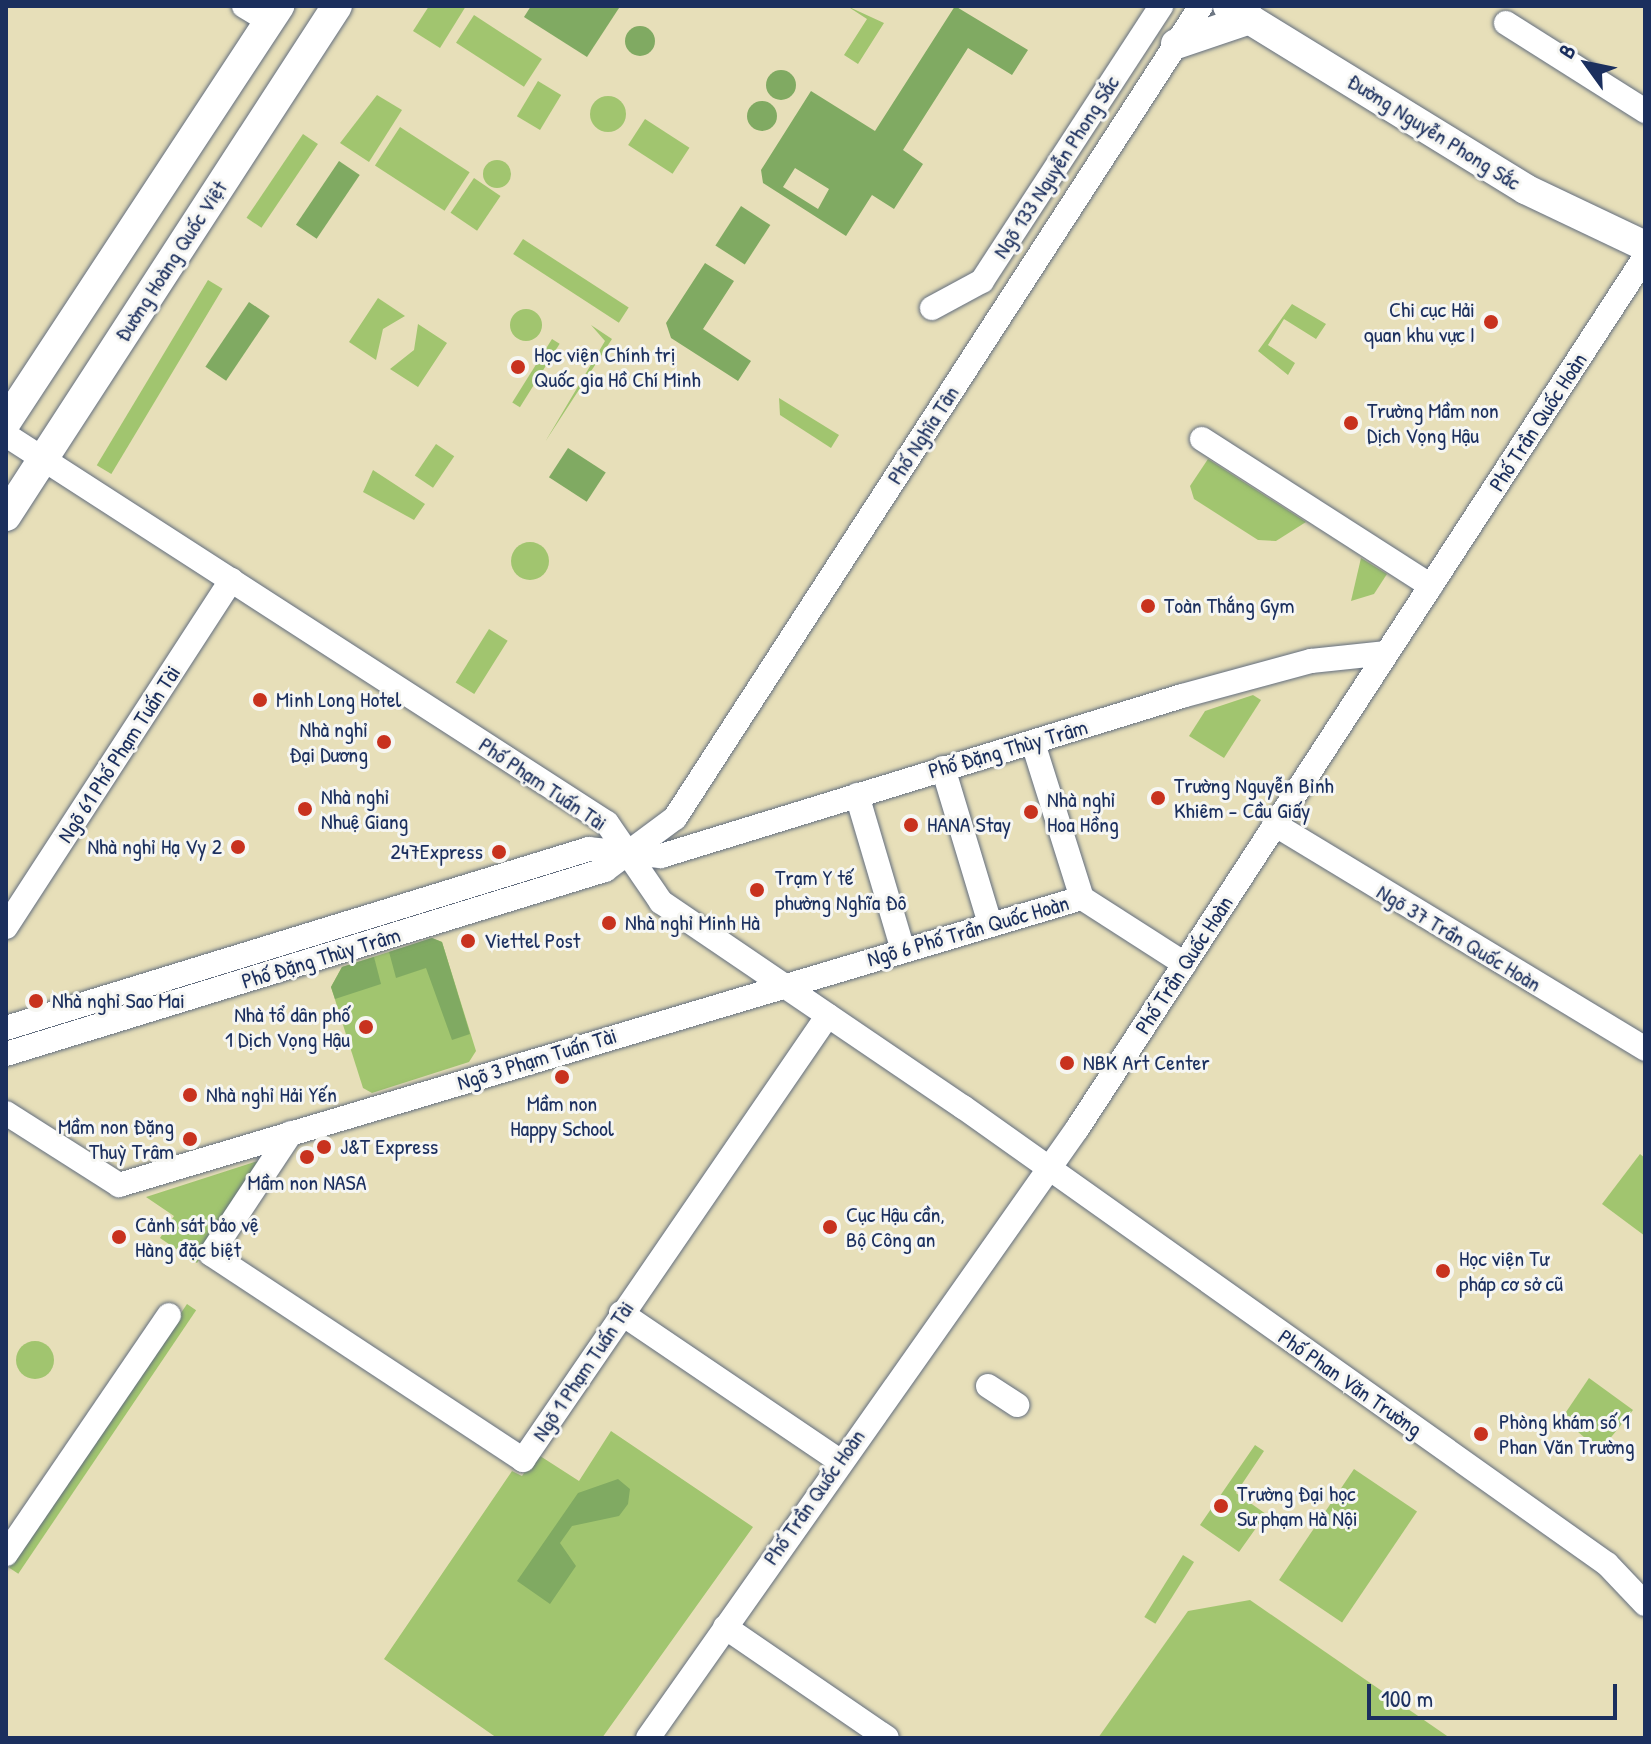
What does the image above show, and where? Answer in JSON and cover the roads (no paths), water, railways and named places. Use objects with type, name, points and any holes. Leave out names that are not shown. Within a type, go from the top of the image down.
[{"type":"main road","name":"Đường Hoàng Quốc Việt","points":[[6,516],[337,6]]},
{"type":"main road","points":[[6,422],[264,11]]},
{"type":"main road","points":[[1176,44],[1239,12]]},
{"type":"main road","name":"Đường Nguyễn Phong Sắc","points":[[1239,12],[1525,189],[1645,246]]},
{"type":"street","name":"Ngõ 133 Nguyễn Phong Sắc","points":[[932,308],[982,281],[1161,6]]},
{"type":"street","name":"Phố Nghĩa Tân","points":[[632,853],[675,818],[1201,6]]},
{"type":"street","points":[[1506,23],[1645,111]]},
{"type":"street","name":"Phố Trần Quốc Hoàn","points":[[648,1738],[1047,1170],[1185,964],[1645,257]]},
{"type":"street","name":"Phố Phạm Tuấn Tài","points":[[6,435],[607,823],[632,853],[661,902],[828,1015],[1047,1170]]},
{"type":"street","points":[[1202,439],[1431,586]]},
{"type":"street","name":"Ngõ 61 Phố Phạm Tuấn Tài","points":[[6,927],[231,580]]},
{"type":"street","name":"Phố Đặng Thùy Trâm","points":[[6,1028],[589,849],[661,856],[943,768],[1311,661],[1387,653]]},
{"type":"street","points":[[1033,743],[1082,898]]},
{"type":"street","points":[[943,768],[990,924]]},
{"type":"street","points":[[857,795],[903,950]]},
{"type":"street","name":"Ngõ 37 Trần Quốc Hoàn","points":[[1274,824],[1645,1049]]},
{"type":"street","name":"Phố Đặng Thùy Trâm","points":[[6,1054],[605,870],[632,853]]},
{"type":"street","name":"Ngõ 6 Phố Trần Quốc Hoàn","points":[[783,984],[1082,898],[1185,964]]},
{"type":"street","name":"Ngõ 3 Phạm Tuấn Tài","points":[[6,1113],[119,1185],[783,984]]},
{"type":"street","points":[[130,990],[137,1014]]},
{"type":"street","name":"Ngõ 1 Phạm Tuấn Tài","points":[[291,1133],[211,1254],[523,1460],[828,1015]]},
{"type":"street","name":"Phố Phan Văn Trường","points":[[1047,1170],[1607,1564],[1645,1604]]},
{"type":"street","points":[[621,1313],[840,1461]]},
{"type":"street","points":[[6,1554],[169,1315]]},
{"type":"street","points":[[988,1386],[1017,1405]]},
{"type":"street","points":[[725,1627],[887,1738]]},
{"type":"place","name":"Chi cục Hải quan khu vực I","points":[[1491,322]]},
{"type":"place","name":"Học viện Chính trị Quốc gia Hồ Chí Minh","points":[[518,367]]},
{"type":"place","name":"Trường Mầm non Dịch Vọng Hậu","points":[[1351,423]]},
{"type":"place","name":"Toàn Thắng Gym","points":[[1148,606]]},
{"type":"place","name":"Minh Long Hotel","points":[[260,700]]},
{"type":"place","name":"Nhà nghỉ Đại Dương","points":[[384,742]]},
{"type":"place","name":"Trường Nguyễn Bỉnh Khiêm - Cầu Giấy","points":[[1158,798]]},
{"type":"place","name":"Nhà nghỉ Nhuệ Giang","points":[[305,809]]},
{"type":"place","name":"Nhà nghỉ Hoa Hồng","points":[[1031,812]]},
{"type":"place","name":"HANA Stay","points":[[911,825]]},
{"type":"place","name":"Nhà nghỉ Hạ Vy 2","points":[[238,847]]},
{"type":"place","name":"247Express","points":[[499,852]]},
{"type":"place","name":"Trạm Y tế phường Nghĩa Đô","points":[[757,890]]},
{"type":"place","name":"Nhà nghỉ Minh Hà","points":[[609,923]]},
{"type":"place","name":"Viettel Post","points":[[468,941]]},
{"type":"place","name":"Nhà nghỉ Sao Mai","points":[[36,1001]]},
{"type":"place","name":"Nhà tổ dân phố 1 Dịch Vọng Hậu","points":[[366,1027]]},
{"type":"place","name":"NBK Art Center","points":[[1067,1063]]},
{"type":"place","name":"Mầm non Happy School","points":[[562,1077]]},
{"type":"place","name":"Nhà nghỉ Hải Yến","points":[[190,1095]]},
{"type":"place","name":"Mầm non Đặng Thuỳ Trâm","points":[[190,1139]]},
{"type":"place","name":"J&T Express","points":[[324,1147]]},
{"type":"place","name":"Mầm non NASA","points":[[307,1157]]},
{"type":"place","name":"Cục Hậu cần, Bộ Công an","points":[[830,1227]]},
{"type":"place","name":"Cảnh sát bảo vệ Hàng đặc biệt","points":[[119,1237]]},
{"type":"place","name":"Học viện Tư pháp cơ sở cũ","points":[[1443,1271]]},
{"type":"place","name":"Phòng khám số 1 Phan Văn Trường","points":[[1481,1434]]},
{"type":"place","name":"Trường Đại học Sư phạm Hà Nội","points":[[1221,1506]]}]
